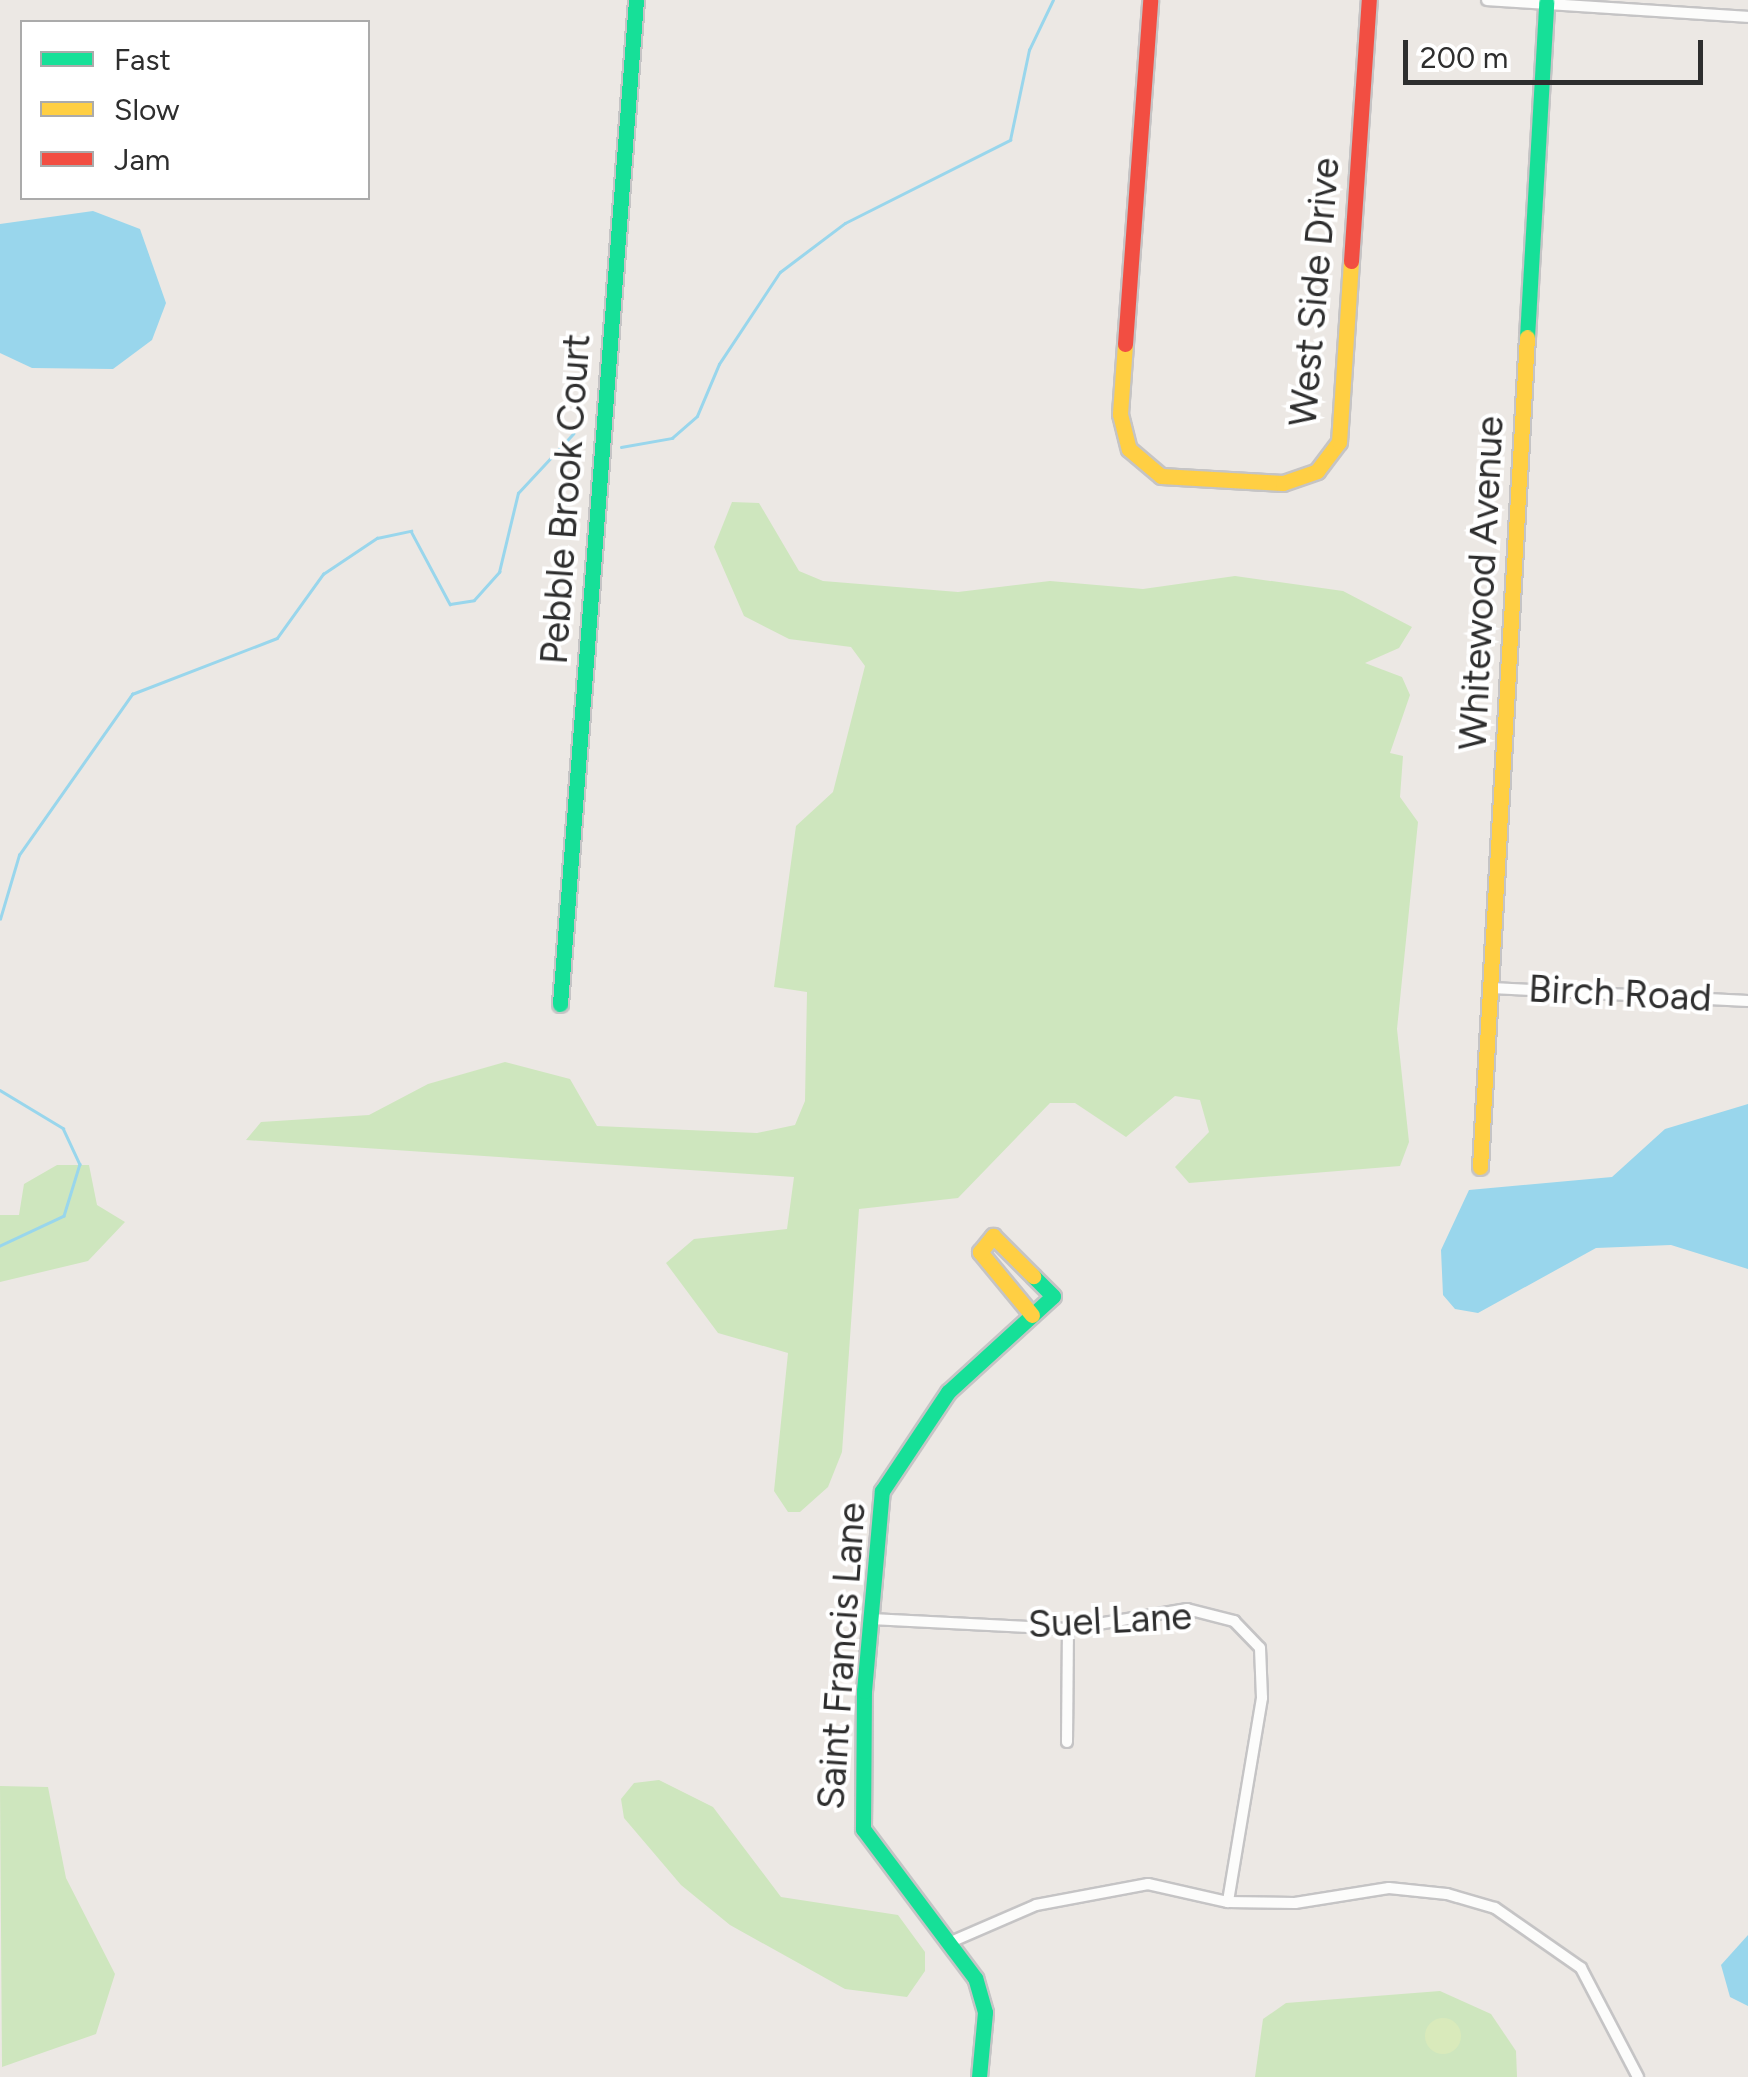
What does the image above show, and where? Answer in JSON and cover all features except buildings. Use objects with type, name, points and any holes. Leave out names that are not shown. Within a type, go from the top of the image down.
[{"type":"street","name":"Pebble Brook Court","points":[[560,1004],[636,0]]},
{"type":"street","name":"West Side Drive","points":[[1150,0],[1120,414],[1129,449],[1161,476],[1283,484],[1317,471],[1339,442],[1368,0]]},
{"type":"street","points":[[1487,0],[1748,17]]},
{"type":"street","name":"Whitewood Avenue","points":[[1480,1167],[1546,3]]},
{"type":"street","name":"Birch Road","points":[[1492,988],[1748,1001]]},
{"type":"street","points":[[1002,1235],[1053,1296],[1032,1314],[980,1252],[993,1236],[1002,1235]]},
{"type":"street","name":"Saint Francis Lane","points":[[979,2077],[985,2012],[953,1941],[863,1830],[870,1619],[882,1491],[928,1415],[1032,1314]]},
{"type":"street","name":"Suel Lane","points":[[870,1619],[1068,1629],[1186,1608],[1234,1621],[1260,1648],[1262,1698],[1228,1902]]},
{"type":"street","points":[[1067,1742],[1068,1629]]},
{"type":"street","points":[[953,1941],[1036,1905],[1148,1884],[1228,1902],[1389,1888],[1496,1908],[1582,1968],[1638,2077]]},
{"type":"green space","points":[[732,502],[759,503],[799,571],[823,581],[958,592],[1050,581],[1143,589],[1235,576],[1343,591],[1412,627],[1399,648],[1365,663],[1402,677],[1410,695],[1390,753],[1403,756],[1400,797],[1418,822],[1397,1029],[1409,1142],[1400,1166],[1189,1183],[1175,1167],[1209,1132],[1200,1100],[1175,1096],[1126,1137],[1075,1103],[1050,1103],[958,1198],[859,1209],[842,1452],[828,1487],[800,1512],[788,1512],[774,1491],[788,1353],[718,1333],[666,1263],[694,1239],[787,1229],[794,1177],[246,1140],[261,1122],[369,1115],[428,1084],[505,1062],[570,1079],[597,1126],[757,1133],[795,1125],[805,1101],[807,992],[774,987],[796,826],[833,792],[865,666],[851,647],[789,639],[744,616],[714,547]]},
{"type":"green space","points":[[57,1165],[89,1165],[97,1205],[125,1222],[88,1261],[0,1282],[0,1215],[19,1215],[24,1184]]},
{"type":"green space","points":[[659,1780],[713,1807],[781,1897],[898,1915],[925,1952],[925,1971],[907,1997],[845,1989],[730,1925],[681,1885],[624,1818],[621,1799],[634,1783]]},
{"type":"green space","points":[[0,1786],[48,1787],[66,1878],[115,1974],[96,2034],[2,2067]]},
{"type":"green space","points":[[1440,1991],[1491,2014],[1516,2051],[1517,2077],[1255,2077],[1263,2019],[1286,2003]]},
{"type":"green space","points":[[1443,2018],[1456,2023],[1461,2036],[1456,2049],[1443,2054],[1430,2049],[1425,2036],[1430,2023]]},
{"type":"water","points":[[93,211],[140,229],[166,303],[152,340],[113,369],[32,368],[0,353],[0,224]]},
{"type":"water","points":[[1748,1104],[1748,1269],[1671,1245],[1596,1248],[1478,1313],[1455,1309],[1443,1295],[1441,1250],[1469,1190],[1612,1177],[1665,1129]]},
{"type":"water","points":[[1748,1935],[1748,2006],[1730,1997],[1721,1965]]},
{"type":"waterway","points":[[621,447],[672,438],[697,416],[719,364],[780,272],[845,223],[1010,140],[1029,50],[1053,0]]},
{"type":"waterway","points":[[0,919],[19,855],[132,694],[277,638],[323,574],[377,538],[411,531],[450,604],[474,600],[499,572],[518,493],[573,434]]},
{"type":"waterway","points":[[0,1090],[63,1128],[80,1164],[64,1216],[0,1246]]},
{"type":"traffic: fast","points":[[560,1004],[636,0]]},
{"type":"traffic: fast","points":[[1527,337],[1546,3]]},
{"type":"traffic: fast","points":[[979,2077],[985,2012],[975,1978],[863,1829],[864,1691],[882,1491],[948,1392],[1053,1296],[1033,1276]]},
{"type":"traffic: slow","points":[[1125,344],[1120,414],[1129,449],[1161,476],[1283,483],[1317,471],[1339,442],[1351,261]]},
{"type":"traffic: slow","points":[[1480,1167],[1527,337]]},
{"type":"traffic: slow","points":[[1032,1315],[980,1252],[993,1236],[1033,1276]]},
{"type":"traffic: jam","points":[[1125,344],[1150,0]]},
{"type":"traffic: jam","points":[[1351,261],[1369,0]]}]
